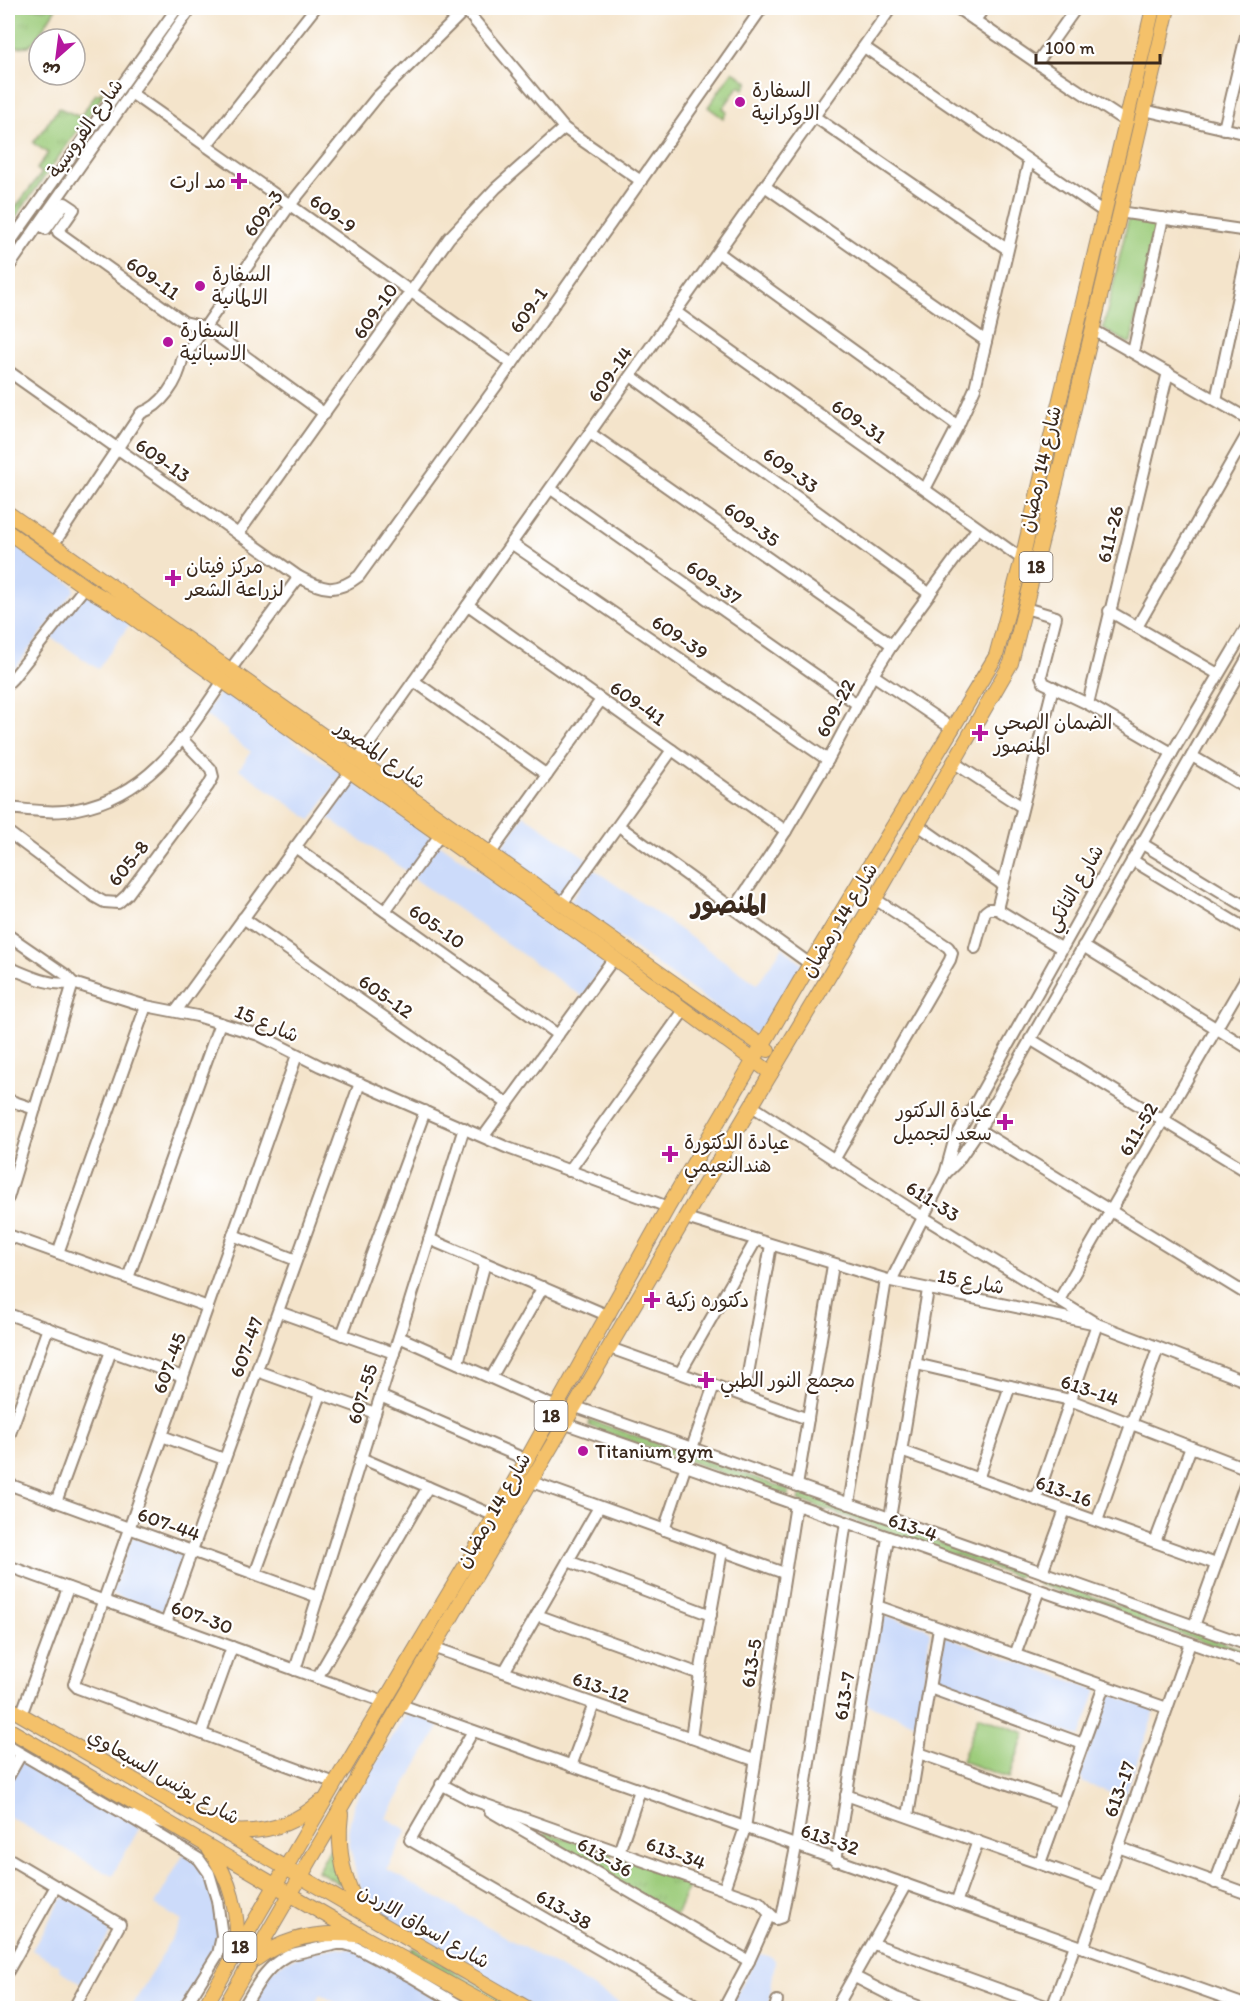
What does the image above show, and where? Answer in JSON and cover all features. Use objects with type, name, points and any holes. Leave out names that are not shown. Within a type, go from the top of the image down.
[{"type":"main road","name":"شارع 14 رمضان","points":[[204,2008],[495,1516],[669,1206],[810,964],[996,656],[1022,559],[1153,8]]},
{"type":"main road","name":"شارع 14 رمضان","points":[[224,2008],[875,899],[1011,663],[1093,330],[1168,8]]},
{"type":"main road","name":"شارع المنصور","points":[[8,513],[226,676],[353,766],[490,854],[780,1058]]},
{"type":"main road","name":"شارع المنصور","points":[[8,532],[84,587],[226,676]]},
{"type":"main road","name":"شارع المنصور","points":[[353,766],[440,835],[771,1073]]},
{"type":"main road","name":"شارع يونس السبعاوي","points":[[8,1707],[300,1878]]},
{"type":"main road","name":"شارع يونس السبعاوي","points":[[8,1729],[291,1895]]},
{"type":"main road","points":[[216,1829],[247,1832],[276,1827],[294,1821],[311,1811],[327,1797]]},
{"type":"main road","points":[[342,1806],[339,1829],[342,1861],[356,1900],[371,1918]]},
{"type":"main road","points":[[206,1845],[220,1864],[236,1907],[238,1930],[236,1953]]},
{"type":"main road","name":"شارع اسواق الاردن","points":[[300,1878],[527,2008]]},
{"type":"main road","name":"شارع اسواق الاردن","points":[[291,1895],[360,1935],[415,1971],[493,2008]]},
{"type":"main road","points":[[252,1962],[272,1948],[295,1939],[327,1933],[360,1935]]},
{"type":"street","name":"شارع الفروسية","points":[[8,245],[177,8]]},
{"type":"street","name":"شارع الفروسية","points":[[8,268],[191,8]]},
{"type":"street","points":[[206,146],[315,8]]},
{"type":"street","points":[[465,8],[564,128],[641,181]]},
{"type":"street","name":"609-3","points":[[53,545],[141,412],[152,409],[164,397],[179,374],[182,360],[290,205],[377,97],[465,8]]},
{"type":"street","name":"609-1","points":[[299,577],[319,588],[334,589],[346,586],[358,576],[512,364],[762,8]]},
{"type":"street","name":"609-14","points":[[176,1011],[551,489],[891,8]]},
{"type":"street","points":[[957,8],[1125,121]]},
{"type":"street","points":[[975,20],[984,8]]},
{"type":"street","points":[[1037,63],[1077,8]]},
{"type":"street","points":[[1224,129],[1248,27]]},
{"type":"street","points":[[864,47],[1104,212]]},
{"type":"street","name":"609-9","points":[[131,93],[512,364]]},
{"type":"street","points":[[1144,110],[1248,134]]},
{"type":"street","points":[[815,117],[1007,249]]},
{"type":"street","name":"609-10","points":[[238,534],[449,238],[496,188],[564,128]]},
{"type":"street","points":[[924,489],[958,426],[975,388],[1029,161]]},
{"type":"street","points":[[766,187],[986,341]]},
{"type":"street","name":"609-11","points":[[39,224],[46,229],[65,203],[74,209],[58,232],[184,322],[205,327],[325,414]]},
{"type":"street","points":[[1119,212],[1248,231]]},
{"type":"street","points":[[1133,352],[1163,218]]},
{"type":"street","points":[[1216,400],[1248,249]]},
{"type":"street","points":[[719,253],[958,426]]},
{"type":"street","points":[[1236,304],[1248,311]]},
{"type":"street","name":"609-31","points":[[676,312],[924,489],[976,529],[1022,559]]},
{"type":"street","points":[[1093,330],[1248,419]]},
{"type":"street","name":"609-13","points":[[8,371],[299,577]]},
{"type":"street","name":"611-26","points":[[1088,704],[1168,372]]},
{"type":"street","name":"609-33","points":[[631,376],[930,594]]},
{"type":"street","name":"609-35","points":[[590,433],[892,645]]},
{"type":"street","points":[[1137,627],[1248,433]]},
{"type":"street","name":"609-37","points":[[551,489],[857,704]]},
{"type":"street","name":"609-22","points":[[734,909],[786,831],[892,645],[976,529]]},
{"type":"street","name":"609-39","points":[[512,543],[828,760]]},
{"type":"street","points":[[8,808],[64,811],[77,809],[122,793],[151,773],[165,761],[182,739],[299,577]]},
{"type":"street","points":[[8,683],[84,587]]},
{"type":"street","name":"609-41","points":[[468,605],[786,831]]},
{"type":"street","points":[[1025,608],[1056,617],[1041,676],[1044,683],[1088,704],[1172,753]]},
{"type":"street","points":[[1110,611],[1218,674]]},
{"type":"street","name":"شارع التانكي","points":[[849,1504],[888,1281],[945,1174],[954,1141],[1172,753],[1248,626]]},
{"type":"street","name":"شارع التانكي","points":[[945,1174],[957,1162],[979,1130],[1131,860],[1246,663]]},
{"type":"street","points":[[873,675],[952,729]]},
{"type":"street","points":[[414,681],[547,775]]},
{"type":"street","points":[[997,909],[1053,687]]},
{"type":"street","points":[[490,854],[601,700]]},
{"type":"street","name":"605-8","points":[[8,832],[95,897],[104,902],[118,903],[126,897],[213,777],[211,769],[182,739]]},
{"type":"street","points":[[561,905],[672,750]]},
{"type":"street","points":[[1192,756],[1248,789]]},
{"type":"street","points":[[953,762],[1022,807]]},
{"type":"street","points":[[918,825],[1003,885]]},
{"type":"street","points":[[619,826],[810,964]]},
{"type":"street","points":[[385,911],[440,835]]},
{"type":"street","points":[[1141,843],[1248,908]]},
{"type":"street","name":"605-10","points":[[294,847],[558,1035]]},
{"type":"street","points":[[1131,860],[1248,930]]},
{"type":"street","points":[[834,1160],[952,953],[948,947],[875,899]]},
{"type":"street","points":[[975,948],[984,914],[989,909],[997,909],[1061,948]]},
{"type":"street","name":"605-12","points":[[243,918],[508,1104]]},
{"type":"street","points":[[8,935],[66,975],[72,983],[35,1109],[10,1180],[8,1198]]},
{"type":"street","points":[[1083,946],[1248,1048]]},
{"type":"street","points":[[484,1136],[614,958]]},
{"type":"street","name":"شارع 15","points":[[8,967],[60,985],[72,983],[146,1006],[176,1011],[259,1035],[297,1055],[502,1144],[669,1206]]},
{"type":"street","name":"611-52","points":[[1059,1300],[1248,974]]},
{"type":"street","points":[[58,1253],[146,1006]]},
{"type":"street","points":[[570,1170],[685,1009]]},
{"type":"street","points":[[128,1278],[220,1023]]},
{"type":"street","points":[[1030,1039],[1248,1172]]},
{"type":"street","name":"607-45","points":[[201,1733],[76,1687],[75,1682],[297,1055]]},
{"type":"street","points":[[1001,1057],[1015,1065]]},
{"type":"street","name":"607-47","points":[[166,1623],[360,1083]]},
{"type":"street","points":[[8,1100],[35,1109]]},
{"type":"street","name":"611-33","points":[[752,1106],[923,1217],[1097,1324]]},
{"type":"street","points":[[342,1335],[425,1111]]},
{"type":"street","name":"607-55","points":[[295,1670],[464,1128]]},
{"type":"street","points":[[979,1130],[1248,1295]]},
{"type":"street","name":"شارع 15","points":[[686,1218],[888,1281],[1097,1324],[1248,1382]]},
{"type":"street","points":[[8,1235],[208,1307]]},
{"type":"street","points":[[233,1236],[296,1260]]},
{"type":"street","points":[[429,1239],[609,1316]]},
{"type":"street","points":[[680,1373],[756,1240]]},
{"type":"street","points":[[744,1396],[771,1245]]},
{"type":"street","points":[[458,1363],[485,1263]]},
{"type":"street","points":[[797,1486],[833,1265]]},
{"type":"street","points":[[491,1378],[543,1287]]},
{"type":"street","points":[[890,1518],[928,1290]]},
{"type":"street","points":[[279,1311],[394,1353]]},
{"type":"street","points":[[8,1314],[183,1377]]},
{"type":"street","points":[[1036,1500],[1097,1324]]},
{"type":"street","points":[[8,1439],[48,1328]]},
{"type":"street","points":[[399,1337],[556,1407]]},
{"type":"street","points":[[610,1348],[808,1419]]},
{"type":"street","points":[[1097,1521],[1158,1348]]},
{"type":"street","points":[[56,1502],[111,1351]]},
{"type":"street","name":"613-14","points":[[916,1364],[1070,1400],[1248,1469]]},
{"type":"street","points":[[257,1371],[375,1413]]},
{"type":"street","points":[[692,1448],[714,1385]]},
{"type":"street","points":[[978,1479],[1010,1386]]},
{"type":"street","points":[[255,1574],[321,1394]]},
{"type":"street","points":[[380,1396],[527,1460]]},
{"type":"street","name":"613-4","points":[[576,1407],[1248,1645]]},
{"type":"street","name":"613-4","points":[[566,1424],[1248,1663]]},
{"type":"street","points":[[162,1436],[224,1459]]},
{"type":"street","points":[[1155,1542],[1191,1447]]},
{"type":"street","name":"613-16","points":[[901,1451],[1216,1564]]},
{"type":"street","points":[[361,1458],[495,1516]]},
{"type":"street","points":[[664,1530],[686,1465]]},
{"type":"street","points":[[1194,1626],[1248,1476]]},
{"type":"street","points":[[531,1482],[784,1573]]},
{"type":"street","name":"607-44","points":[[8,1484],[318,1597]]},
{"type":"street","points":[[317,1678],[428,1487]]},
{"type":"street","name":"613-5","points":[[724,1889],[745,1828],[796,1504]]},
{"type":"street","points":[[504,1672],[599,1507]]},
{"type":"street","points":[[1015,1655],[1038,1571],[1065,1510]]},
{"type":"street","points":[[724,2008],[770,1914],[776,1918],[782,1917],[796,1847],[846,1522]]},
{"type":"street","name":"613-7","points":[[836,1861],[888,1538]]},
{"type":"street","points":[[691,1738],[722,1551]]},
{"type":"street","points":[[568,1561],[711,1615]]},
{"type":"street","name":"607-30","points":[[8,1566],[384,1702]]},
{"type":"street","points":[[21,1715],[68,1588]]},
{"type":"street","points":[[877,1606],[1167,1708]]},
{"type":"street","points":[[537,1615],[700,1674]]},
{"type":"street","points":[[908,1816],[939,1628]]},
{"type":"street","name":"613-17","points":[[1052,2008],[1118,1847],[1190,1643]]},
{"type":"street","points":[[232,1647],[201,1733],[341,1774]]},
{"type":"street","name":"613-12","points":[[435,1648],[754,1760]]},
{"type":"street","points":[[1040,1863],[1104,1686]]},
{"type":"street","points":[[930,1688],[1083,1744]]},
{"type":"street","points":[[571,1766],[594,1704]]},
{"type":"street","name":"613-32","points":[[401,1705],[1248,2006]]},
{"type":"street","points":[[441,1784],[472,1731]]},
{"type":"street","points":[[8,1746],[199,1859],[209,1873],[217,1900],[222,1936],[218,1954],[184,2008]]},
{"type":"street","points":[[919,1753],[1062,1803]]},
{"type":"street","points":[[8,1777],[21,1754]]},
{"type":"street","name":"613-36","points":[[441,1784],[749,1961]]},
{"type":"street","name":"613-38","points":[[441,1784],[410,1840],[701,2008]]},
{"type":"street","points":[[619,1852],[640,1790]]},
{"type":"street","points":[[1215,1883],[1248,1793]]},
{"type":"street","points":[[846,1795],[1103,1886]]},
{"type":"street","name":"613-34","points":[[467,1798],[759,1902],[770,1914]]},
{"type":"street","points":[[125,1814],[172,1825]]},
{"type":"street","points":[[956,1903],[978,1841]]},
{"type":"street","points":[[1118,1847],[1248,1894]]},
{"type":"street","points":[[8,1858],[120,1924],[74,2008]]},
{"type":"street","points":[[836,2008],[906,1884]]},
{"type":"street","points":[[8,1971],[56,1886]]},
{"type":"street","points":[[243,2008],[262,1975],[277,1962],[288,1955],[337,1944],[355,1947],[415,1971],[464,2008]]},
{"type":"street","points":[[874,1944],[1052,2008]]},
{"type":"street","points":[[855,1977],[914,2008]]},
{"type":"street","points":[[896,1998],[923,2008]]},
{"type":"shaded area","points":[[8,538],[74,586],[74,591],[8,677]]},
{"type":"shaded area","points":[[82,594],[89,594],[130,624],[98,669],[51,637]]},
{"type":"shaded area","points":[[224,692],[339,772],[341,776],[311,820],[239,769],[251,752],[227,734],[228,731],[203,714],[220,693]]},
{"type":"shaded area","points":[[349,781],[430,837],[431,842],[409,873],[322,814]]},
{"type":"shaded area","points":[[524,815],[589,860],[562,897],[498,853]]},
{"type":"shaded area","points":[[437,845],[443,846],[604,959],[606,962],[583,997],[412,877]]},
{"type":"shaded area","points":[[592,868],[757,984],[783,947],[802,964],[761,1035],[758,1037],[570,902]]},
{"type":"shaded area","points":[[132,1537],[184,1554],[185,1557],[163,1611],[111,1594]]},
{"type":"shaded area","points":[[881,1615],[925,1627],[930,1632],[919,1725],[867,1704]]},
{"type":"shaded area","points":[[945,1636],[1097,1690],[1080,1737],[938,1687],[936,1682]]},
{"type":"shaded area","points":[[1110,1694],[1155,1711],[1124,1798],[1082,1782],[1083,1779],[1079,1777],[1106,1698]]},
{"type":"shaded area","points":[[410,1712],[442,1722],[386,1818],[407,1830],[387,1869],[629,2008],[534,2008],[401,1932],[366,1903],[350,1848],[348,1832],[353,1807],[359,1792],[406,1714]]},
{"type":"shaded area","points":[[22,1760],[140,1827],[112,1876],[8,1816],[8,1786]]},
{"type":"shaded area","points":[[184,1853],[194,1859],[210,1884],[219,1937],[213,1954],[181,2008],[131,2008],[182,1921],[155,1905]]},
{"type":"shaded area","points":[[65,1897],[106,1920],[110,1933],[81,1983],[59,1970],[60,1966],[32,1950],[61,1900]]},
{"type":"shaded area","points":[[334,1948],[358,1950],[455,2008],[346,2008],[320,1994],[312,2008],[247,2008],[269,1972],[286,1961]]},
{"type":"shaded area","points":[[761,1954],[772,1957],[775,1962],[768,2008],[729,2008],[757,1957]]},
{"type":"green space","points":[[8,8],[56,8],[44,27],[27,27],[27,46],[17,47],[8,37]]},
{"type":"green space","points":[[733,71],[748,82],[744,89],[739,86],[723,108],[727,112],[723,118],[708,107]]},
{"type":"green space","points":[[102,91],[102,96],[8,228],[8,222],[13,214],[11,213],[42,173],[37,169],[48,153],[33,143],[59,108],[80,117],[96,94]]},
{"type":"green space","points":[[1129,216],[1157,223],[1131,342],[1128,343],[1103,329]]},
{"type":"green space","points":[[590,1420],[790,1490],[788,1496],[589,1426]]},
{"type":"green space","points":[[801,1494],[1019,1570],[1021,1575],[1017,1577],[799,1500]]},
{"type":"green space","points":[[1041,1578],[1247,1651],[1247,1658],[1038,1584],[1037,1580]]},
{"type":"green space","points":[[978,1716],[1025,1733],[1009,1778],[962,1761]]},
{"type":"green space","points":[[546,1832],[612,1854],[609,1863],[617,1866],[621,1857],[690,1882],[676,1916],[543,1837]]},
{"type":"green space","points":[[332,1845],[340,1884],[318,1871]]},
{"type":"green space","points":[[413,1948],[520,2008],[504,2008],[430,1965],[410,1951]]},
{"type":"place","name":"السفارة الاوكرانية","points":[[740,102]]},
{"type":"place","name":"مد ارت","points":[[239,181]]},
{"type":"place","name":"السفارة الالمانية","points":[[200,286]]},
{"type":"place","name":"السفارة الاسبانية","points":[[168,342]]},
{"type":"place","name":"مركز فيتان لزراعة الشعر","points":[[173,578]]},
{"type":"place","name":"الضمان الصحي المنصور","points":[[980,733]]},
{"type":"place","name":"عيادة الدكتور سعد لتجميل","points":[[1005,1122]]},
{"type":"place","name":"عيادة الدكتورة هندالنعيمي","points":[[670,1154]]},
{"type":"place","name":"دكتوره زكية","points":[[652,1300]]},
{"type":"place","name":"مجمع النور الطبي","points":[[706,1380]]},
{"type":"place","name":"Titanium gym","points":[[583,1451]]},
{"type":"district","name":"المنصور","points":[[729,904]]}]
